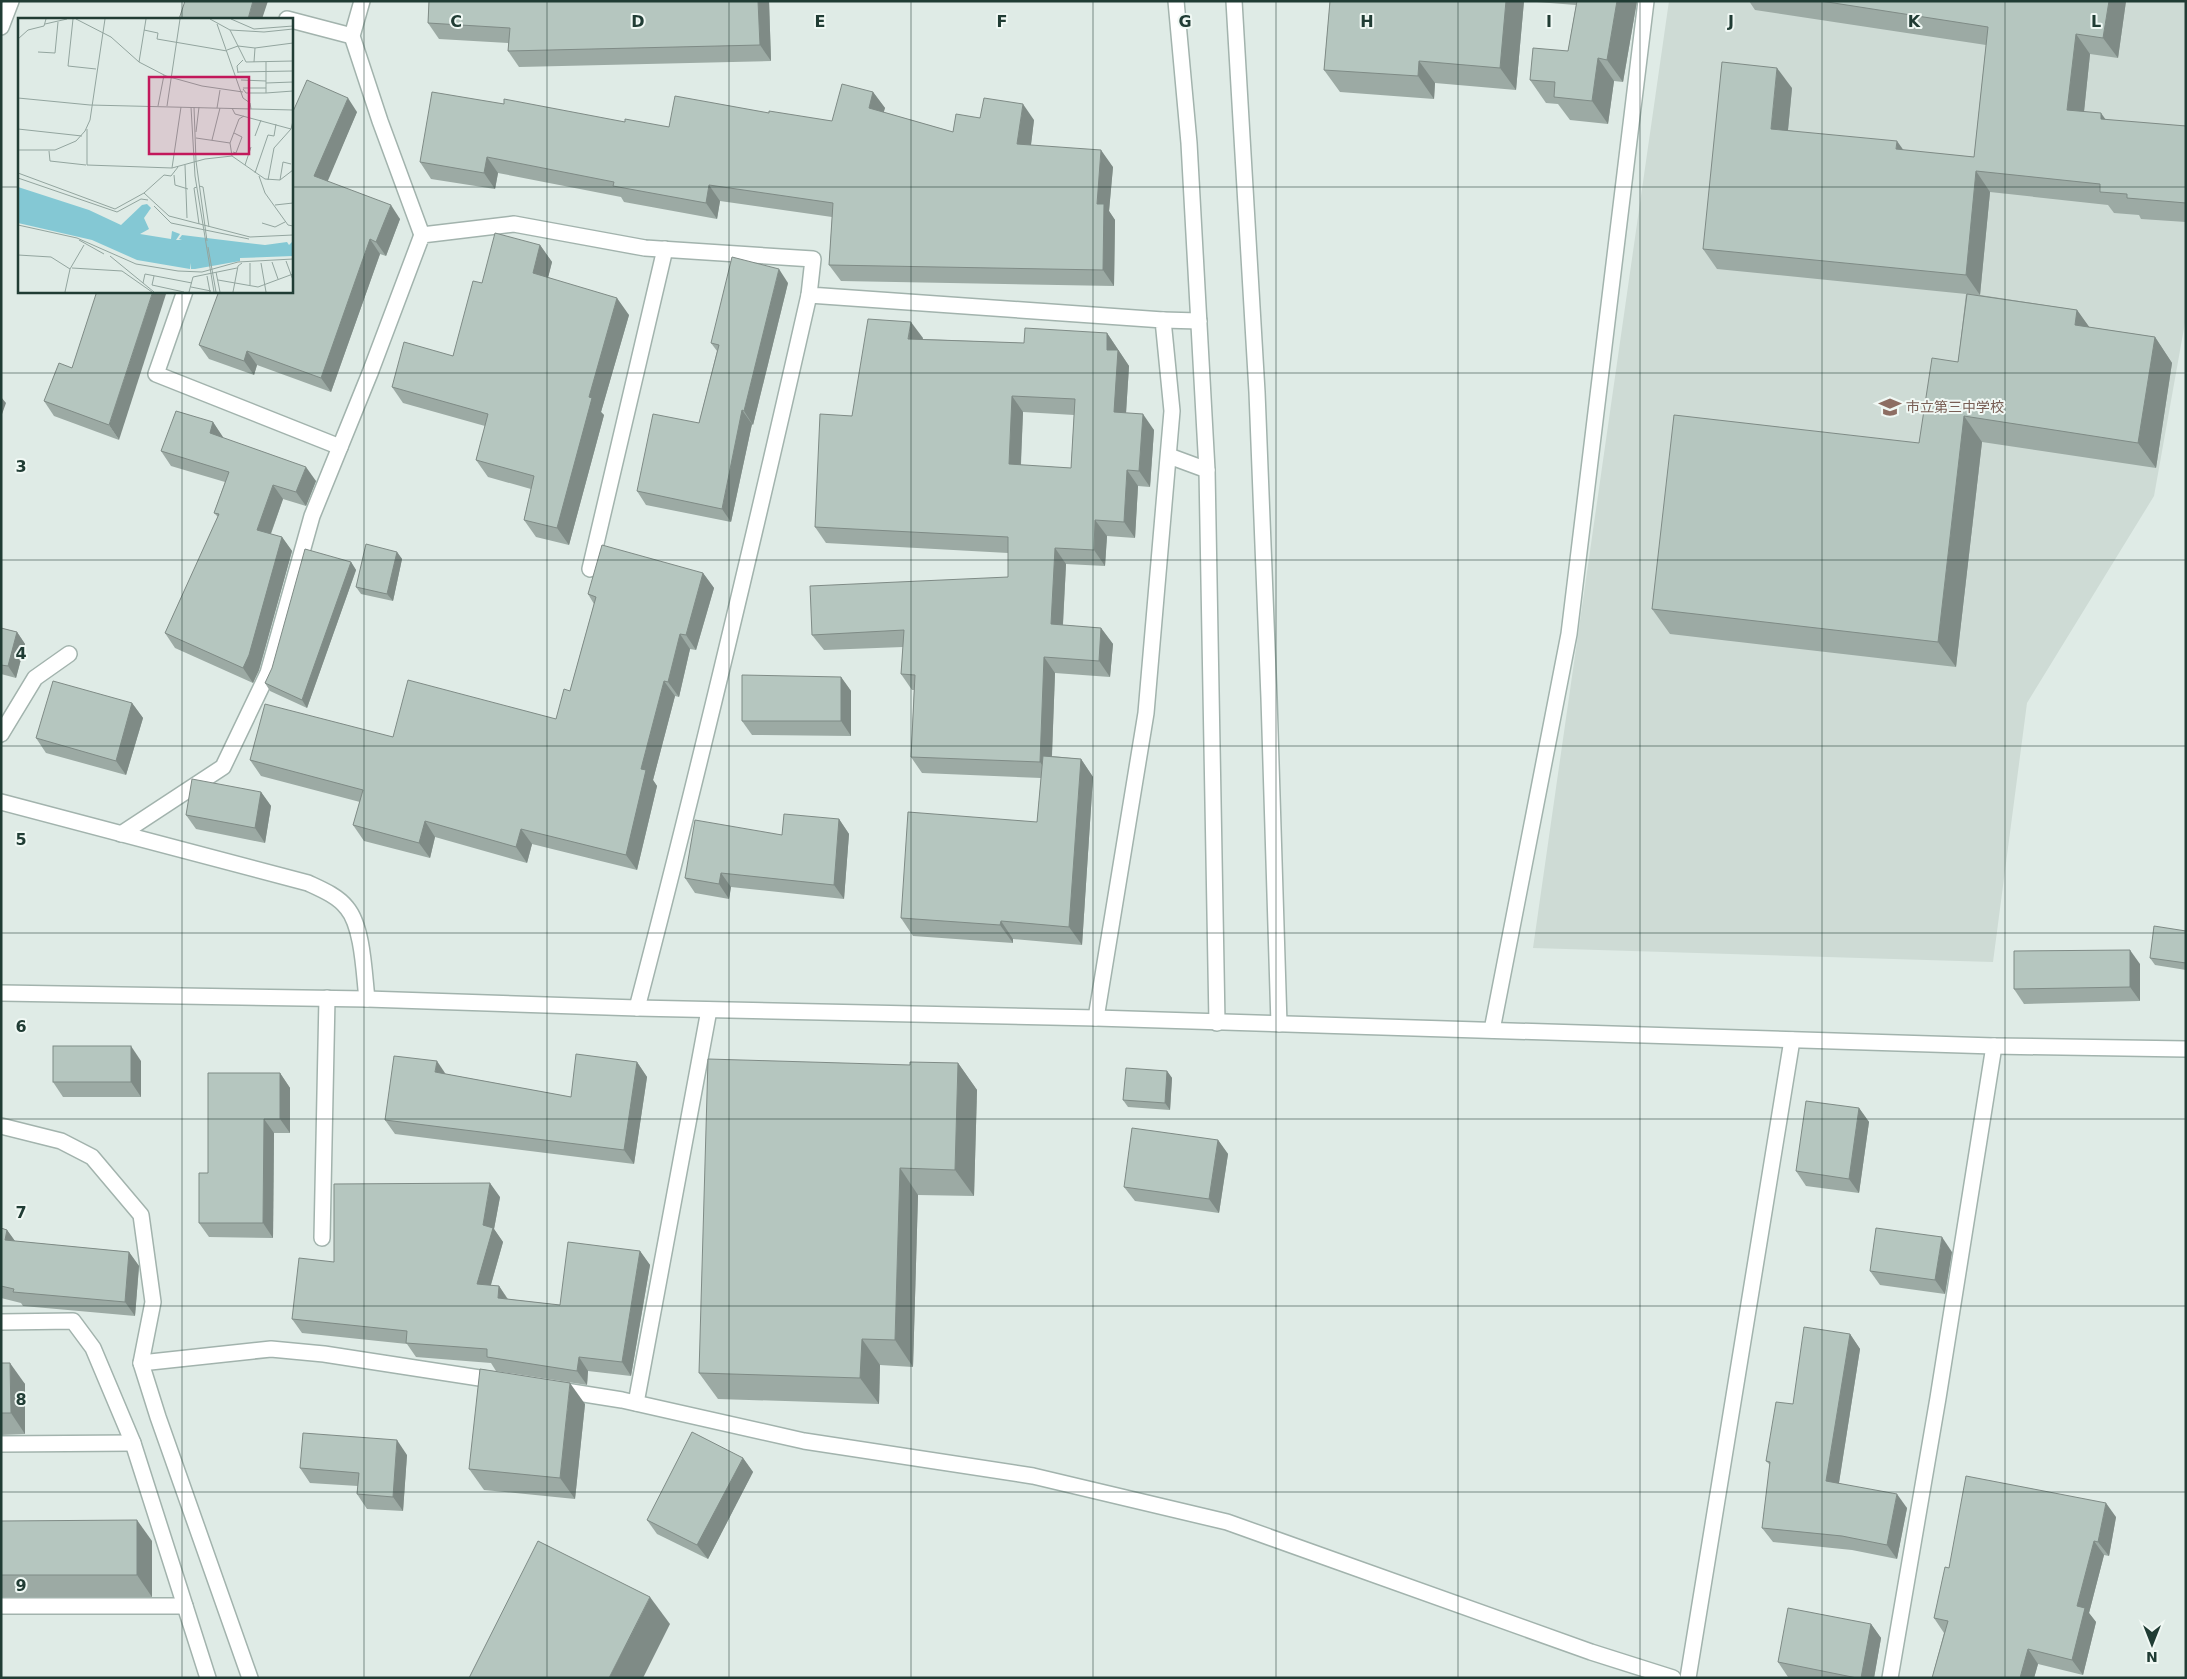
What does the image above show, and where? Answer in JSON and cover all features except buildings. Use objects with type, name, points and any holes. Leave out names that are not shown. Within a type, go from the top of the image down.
[{"type":"street","points":[[1,27],[11,1]]},
{"type":"street","points":[[121,834],[223,767],[268,673],[312,516],[370,373],[422,235],[380,121],[352,36],[362,1]]},
{"type":"street","points":[[1176,1],[1189,143],[1207,470],[1217,1023]]},
{"type":"street","points":[[1234,1],[1258,412],[1279,1024]]},
{"type":"street","points":[[1492,1030],[1569,634],[1646,1]]},
{"type":"street","points":[[292,20],[352,36]]},
{"type":"street","points":[[422,235],[514,224],[645,248],[813,259],[809,295],[750,554],[680,842],[637,1008]]},
{"type":"street","points":[[590,569],[665,249]]},
{"type":"street","points":[[185,292],[156,374],[340,447]]},
{"type":"street","points":[[809,295],[1199,321]]},
{"type":"street","points":[[1096,1018],[1146,712],[1172,412],[1164,320]]},
{"type":"street","points":[[1168,456],[1207,470]]},
{"type":"street","points":[[1,734],[35,678],[69,654]]},
{"type":"street","points":[[1,802],[308,883],[328,893],[347,907],[357,925],[367,999]]},
{"type":"street","points":[[1,993],[328,998],[709,1010],[1096,1018],[1994,1046],[2186,1049]]},
{"type":"street","points":[[322,1238],[328,998]]},
{"type":"street","points":[[636,1403],[709,1010]]},
{"type":"street","points":[[1688,1678],[1792,1040]]},
{"type":"street","points":[[1890,1678],[1938,1398],[1994,1046]]},
{"type":"street","points":[[1,1126],[60,1141],[92,1157],[141,1215],[153,1302],[141,1363],[158,1417],[250,1678]]},
{"type":"street","points":[[1,1322],[73,1321],[93,1348],[133,1443],[208,1678]]},
{"type":"street","points":[[141,1363],[272,1348],[324,1354],[516,1384]]},
{"type":"street","points":[[545,1388],[636,1403],[804,1441],[1033,1476],[1227,1522],[1591,1652],[1673,1678]]},
{"type":"street","points":[[1,1444],[133,1443]]},
{"type":"street","points":[[1,1606],[185,1606]]},
{"type":"shaded area","name":"市立第三中学校","points":[[1669,1],[2186,1],[2186,317],[2154,496],[2027,703],[1993,962],[1533,948]]},
{"type":"place","name":"市立第三中学校","points":[[1890,407]]}]
